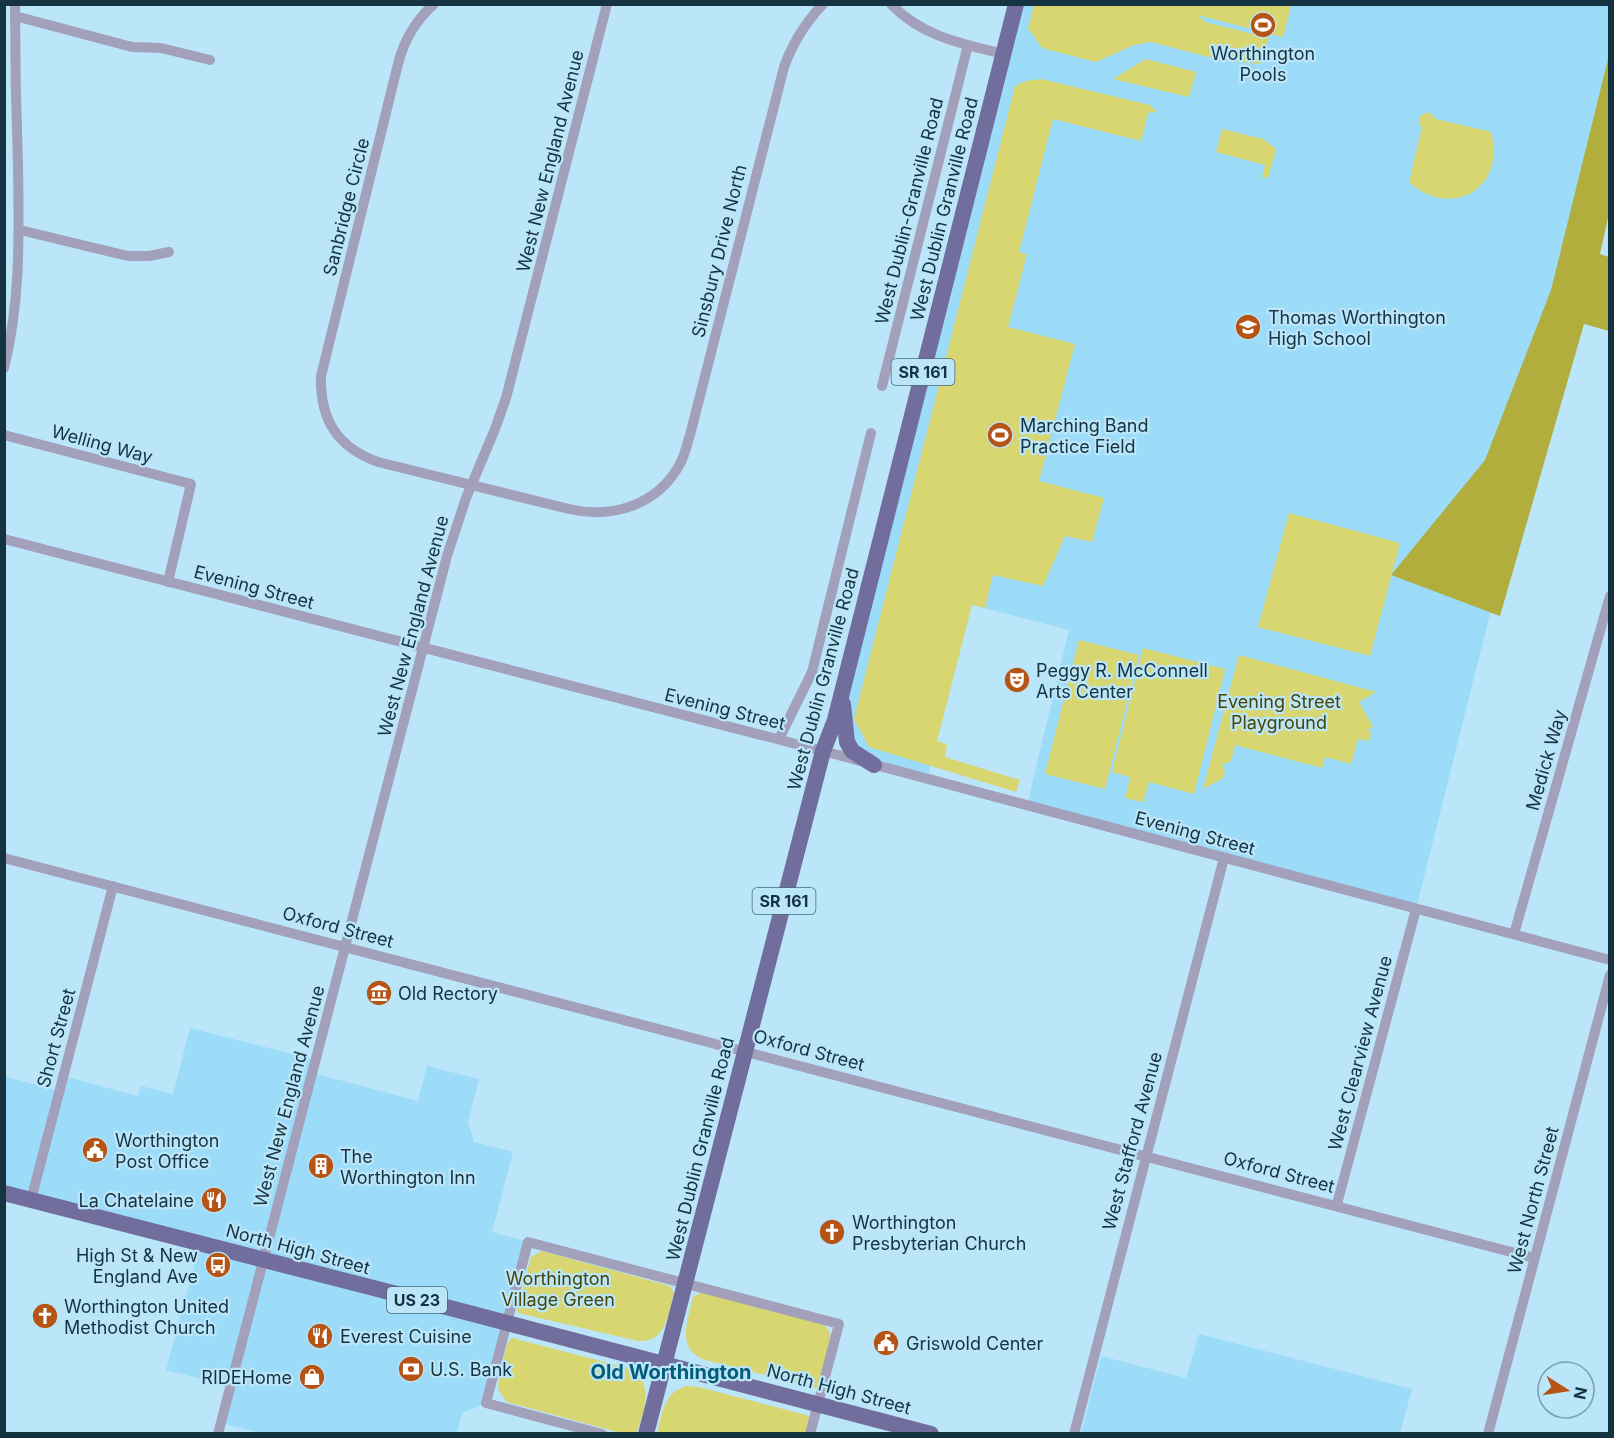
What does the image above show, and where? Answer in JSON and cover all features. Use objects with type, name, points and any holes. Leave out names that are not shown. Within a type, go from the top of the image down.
[{"type":"main road","name":"West Dublin Granville Road","points":[[665,1363],[823,751],[835,720],[1016,4]]},
{"type":"main road","points":[[842,691],[847,742],[852,751],[874,765]]},
{"type":"main road","name":"North High Street","points":[[4,1193],[931,1434]]},
{"type":"main road","name":"SR 161","points":[[646,1434],[665,1363]]},
{"type":"street","name":"Sanbridge Circle","points":[[434,4],[412,29],[402,51],[321,376],[320,394],[331,426],[349,447],[363,456],[378,462],[472,485]]},
{"type":"street","name":"West New England Avenue","points":[[218,1434],[447,556],[506,398],[607,4]]},
{"type":"street","name":"Sinsbury Drive North","points":[[472,485],[585,513],[612,512],[633,507],[644,501],[662,487],[681,461],[690,435],[784,67],[804,26],[823,4]]},
{"type":"street","points":[[891,4],[911,23],[938,36],[1004,54]]},
{"type":"street","points":[[4,368],[18,292],[20,230],[15,10],[132,47],[161,48],[210,60]]},
{"type":"street","name":"West Dublin-Granville Road","points":[[882,386],[968,45]]},
{"type":"street","points":[[4,113],[16,112]]},
{"type":"street","points":[[20,230],[128,256],[149,256],[169,252]]},
{"type":"street","points":[[779,739],[812,672],[871,433]]},
{"type":"street","name":"Welling Way","points":[[4,435],[191,484],[168,582]]},
{"type":"street","name":"Evening Street","points":[[4,539],[779,739],[1610,960]]},
{"type":"street","name":"Medick Way","points":[[1514,934],[1610,596]]},
{"type":"street","name":"Oxford Street","points":[[4,858],[1336,1204],[1534,1258]]},
{"type":"street","name":"West Stafford Avenue","points":[[1074,1434],[1224,858]]},
{"type":"street","name":"Short Street","points":[[31,1200],[112,886]]},
{"type":"street","name":"West Clearview Avenue","points":[[1336,1204],[1416,909]]},
{"type":"street","name":"West North Street","points":[[1488,1434],[1610,975]]},
{"type":"street","points":[[602,1434],[486,1403],[528,1242],[839,1324],[810,1434]]},
{"type":"shaded area","name":"Thomas Worthington High School","points":[[1016,5],[1609,5],[1609,141],[1416,909],[1027,805],[1069,630],[972,605],[927,779],[852,751],[842,691]]},
{"type":"shaded area","points":[[1609,55],[1610,209],[1600,254],[1609,257],[1609,331],[1584,324],[1500,616],[1391,575],[1485,460],[1551,290]]},
{"type":"shaded area","points":[[190,1028],[316,1060],[313,1073],[418,1101],[427,1066],[479,1079],[468,1122],[474,1142],[513,1152],[492,1232],[528,1242],[486,1403],[462,1413],[457,1433],[261,1433],[220,1423],[230,1386],[166,1370],[200,1244],[5,1193],[4,1076],[58,1091],[63,1076],[138,1096],[141,1086],[173,1094]]},
{"type":"shaded area","points":[[1199,1334],[1412,1389],[1400,1433],[1081,1433],[1101,1356],[1186,1378]]},
{"type":"green space","points":[[1034,4],[1291,5],[1283,37],[1198,15],[1205,22],[1269,38],[1261,64],[1220,60],[1151,42],[1134,45],[1096,62],[1042,48],[1028,28]]},
{"type":"green space","points":[[1146,59],[1196,72],[1189,97],[1113,79]]},
{"type":"green space","points":[[1041,79],[1150,105],[1157,112],[1148,113],[1141,141],[1053,119],[1019,252],[1027,254],[1008,327],[1075,344],[1039,481],[1104,498],[1092,542],[1065,536],[1043,586],[993,575],[985,608],[972,605],[937,741],[947,744],[945,757],[1020,780],[1016,792],[869,747],[854,719],[1015,86],[1026,81]]},
{"type":"green space","points":[[1430,113],[1436,119],[1491,132],[1494,152],[1491,168],[1483,182],[1472,192],[1458,198],[1442,198],[1426,193],[1409,182],[1422,127],[1419,125],[1419,117]]},
{"type":"green space","points":[[1222,129],[1263,139],[1276,149],[1268,178],[1262,177],[1265,165],[1216,152]]},
{"type":"green space","points":[[1289,513],[1400,543],[1370,656],[1258,627]]},
{"type":"green space","points":[[1079,640],[1139,655],[1105,789],[1045,774]]},
{"type":"green space","points":[[1143,648],[1225,669],[1194,794],[1149,782],[1143,802],[1125,798],[1130,777],[1112,772]]},
{"type":"green space","name":"Evening Street Playground","points":[[1239,655],[1376,692],[1359,702],[1373,727],[1368,729],[1371,734],[1369,741],[1358,739],[1351,764],[1325,757],[1322,768],[1235,745],[1231,761],[1222,765],[1225,772],[1223,778],[1203,789]]},
{"type":"green space","name":"Worthington Village Green","points":[[542,1251],[670,1286],[674,1293],[664,1326],[655,1337],[638,1341],[518,1313],[531,1257]]},
{"type":"green space","points":[[702,1292],[824,1325],[828,1329],[830,1339],[817,1388],[705,1360],[696,1355],[690,1349],[686,1333],[693,1297]]},
{"type":"green space","name":"Worthington Village Green","points":[[512,1338],[628,1368],[636,1373],[642,1380],[646,1397],[636,1433],[621,1433],[507,1402],[499,1391],[498,1384],[507,1344]]},
{"type":"green space","points":[[687,1386],[699,1387],[806,1415],[810,1418],[806,1433],[657,1434],[665,1404],[673,1393]]},
{"type":"place","name":"Worthington Pools","points":[[1263,25]]},
{"type":"place","name":"Thomas Worthington High School","points":[[1248,327]]},
{"type":"place","name":"Marching Band Practice Field","points":[[1000,435]]},
{"type":"place","name":"Peggy R. McConnell Arts Center","points":[[1017,680]]},
{"type":"place","name":"Old Rectory","points":[[379,993]]},
{"type":"place","name":"Worthington Post Office","points":[[95,1150]]},
{"type":"place","name":"The Worthington Inn","points":[[321,1166]]},
{"type":"place","name":"La Chatelaine","points":[[214,1200]]},
{"type":"place","name":"Worthington Presbyterian Church","points":[[832,1232]]},
{"type":"place","name":"High St & New England Ave","points":[[218,1265]]},
{"type":"place","name":"Worthington United Methodist Church","points":[[45,1316]]},
{"type":"place","name":"Everest Cuisine","points":[[320,1336]]},
{"type":"place","name":"Griswold Center","points":[[886,1343]]},
{"type":"place","name":"U.S. Bank","points":[[411,1369]]},
{"type":"place","name":"RIDEHome","points":[[312,1377]]},
{"type":"district","name":"Old Worthington","points":[[671,1372]]}]
